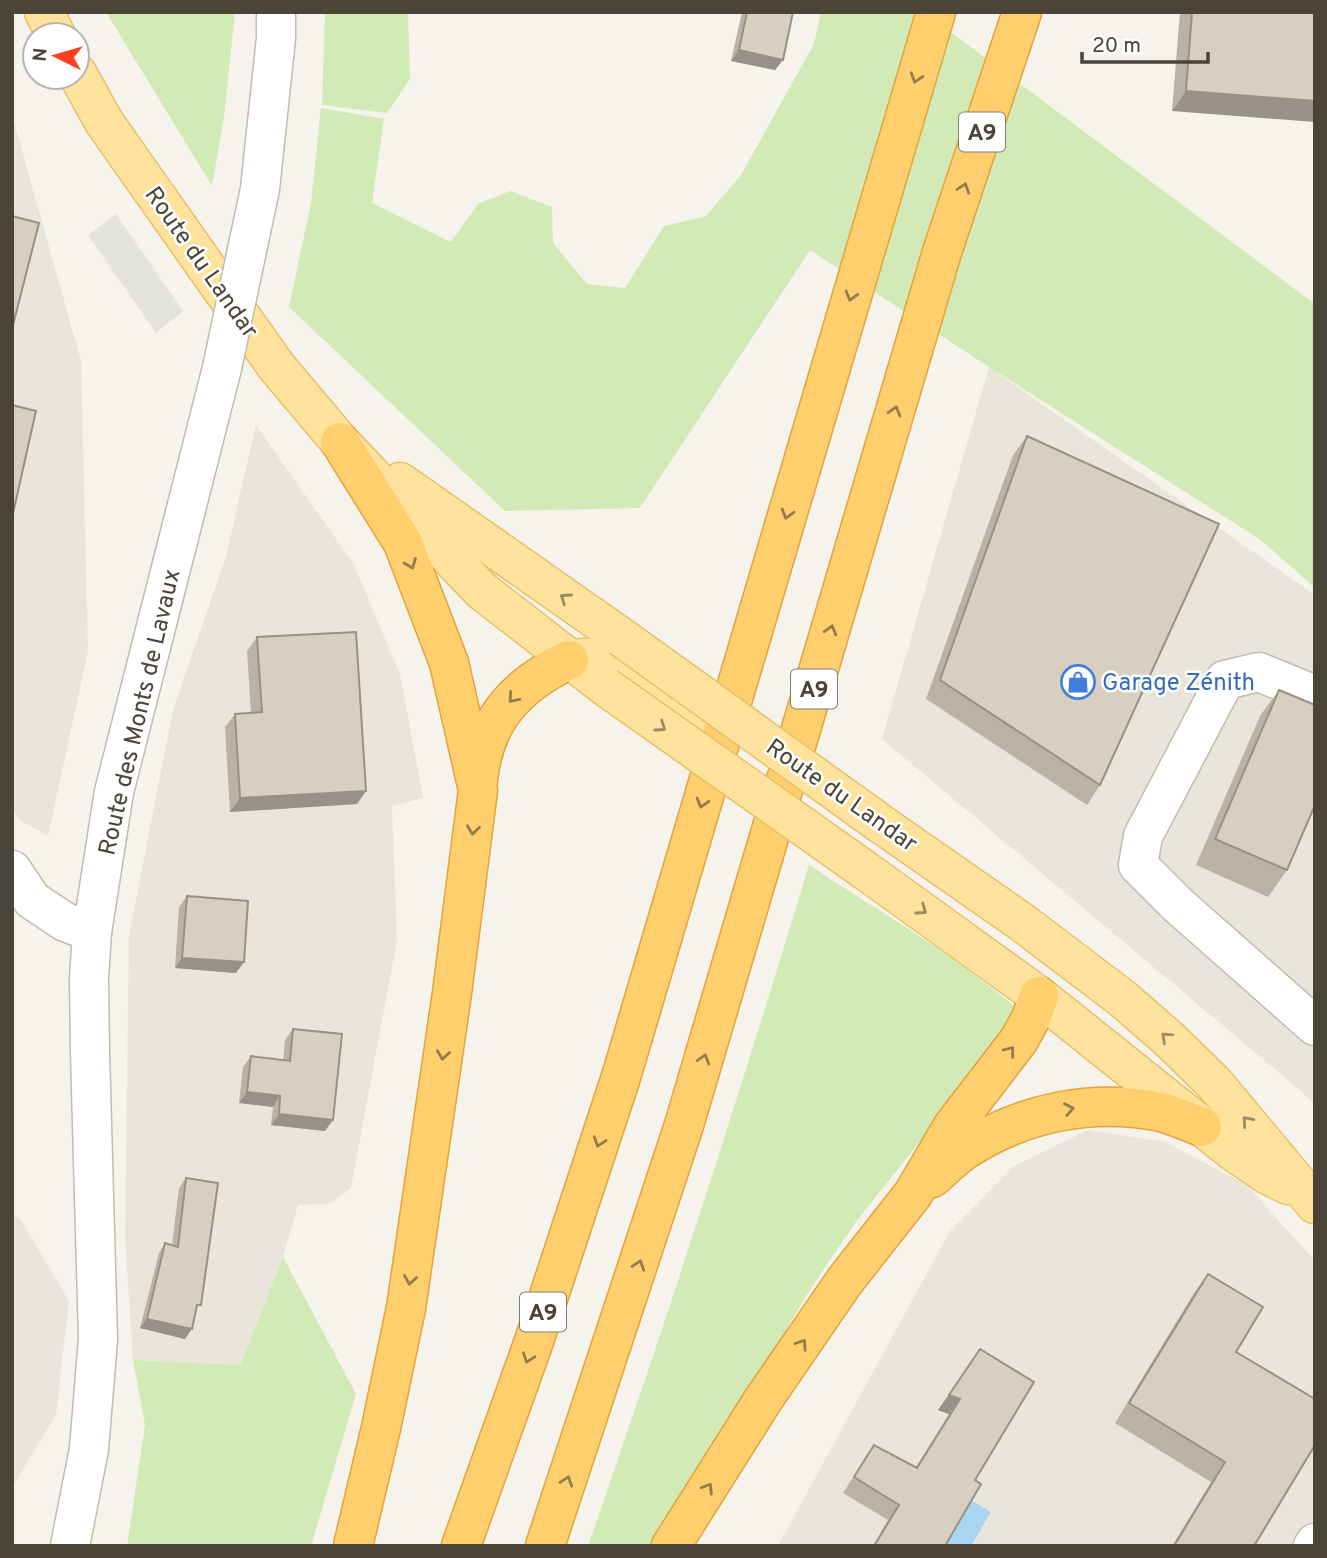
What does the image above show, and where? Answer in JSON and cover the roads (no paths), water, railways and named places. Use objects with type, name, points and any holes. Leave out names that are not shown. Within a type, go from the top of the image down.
[{"type":"highway","name":"A9","points":[[461,1546],[534,1341],[621,1077],[936,12]]},
{"type":"highway","name":"A9","points":[[545,1546],[684,1125],[942,252],[1022,12]]},
{"type":"highway","points":[[340,442],[403,543],[449,663],[478,790]]},
{"type":"highway","points":[[354,1546],[408,1295],[452,993],[480,762],[489,735],[502,711],[521,689],[543,672],[569,660]]},
{"type":"highway","points":[[671,1546],[763,1400],[836,1293],[913,1194],[953,1126],[1019,1040],[1039,996]]},
{"type":"highway","points":[[913,1194],[964,1151],[1004,1129],[1043,1114],[1083,1107],[1123,1106],[1163,1113],[1202,1127]]},
{"type":"main road","name":"Route du Landar","points":[[87,91],[104,122],[268,355],[340,442],[482,591],[569,660],[613,662],[777,750],[1023,923],[1103,983],[1170,1040],[1215,1084],[1310,1198]]},
{"type":"main road","name":"Route du Landar","points":[[340,442],[866,871],[1039,996],[1234,1152],[1310,1198]]},
{"type":"main road","points":[[1023,923],[1034,946],[1039,996]]},
{"type":"street","name":"Route des Monts de Lavaux","points":[[70,1546],[89,1449],[98,1339],[90,1052],[89,979],[92,932],[114,792],[222,368],[260,189],[276,38],[275,12]]},
{"type":"street","points":[[1315,695],[1259,672],[1225,681],[1143,836],[1138,865],[1178,905],[1315,1026]]},
{"type":"street","points":[[12,870],[32,900],[65,922],[92,932]]},
{"type":"water","points":[[970,1500],[991,1512],[971,1546],[943,1546]]},
{"type":"place","name":"Garage Zénith","points":[[1078,682]]}]
